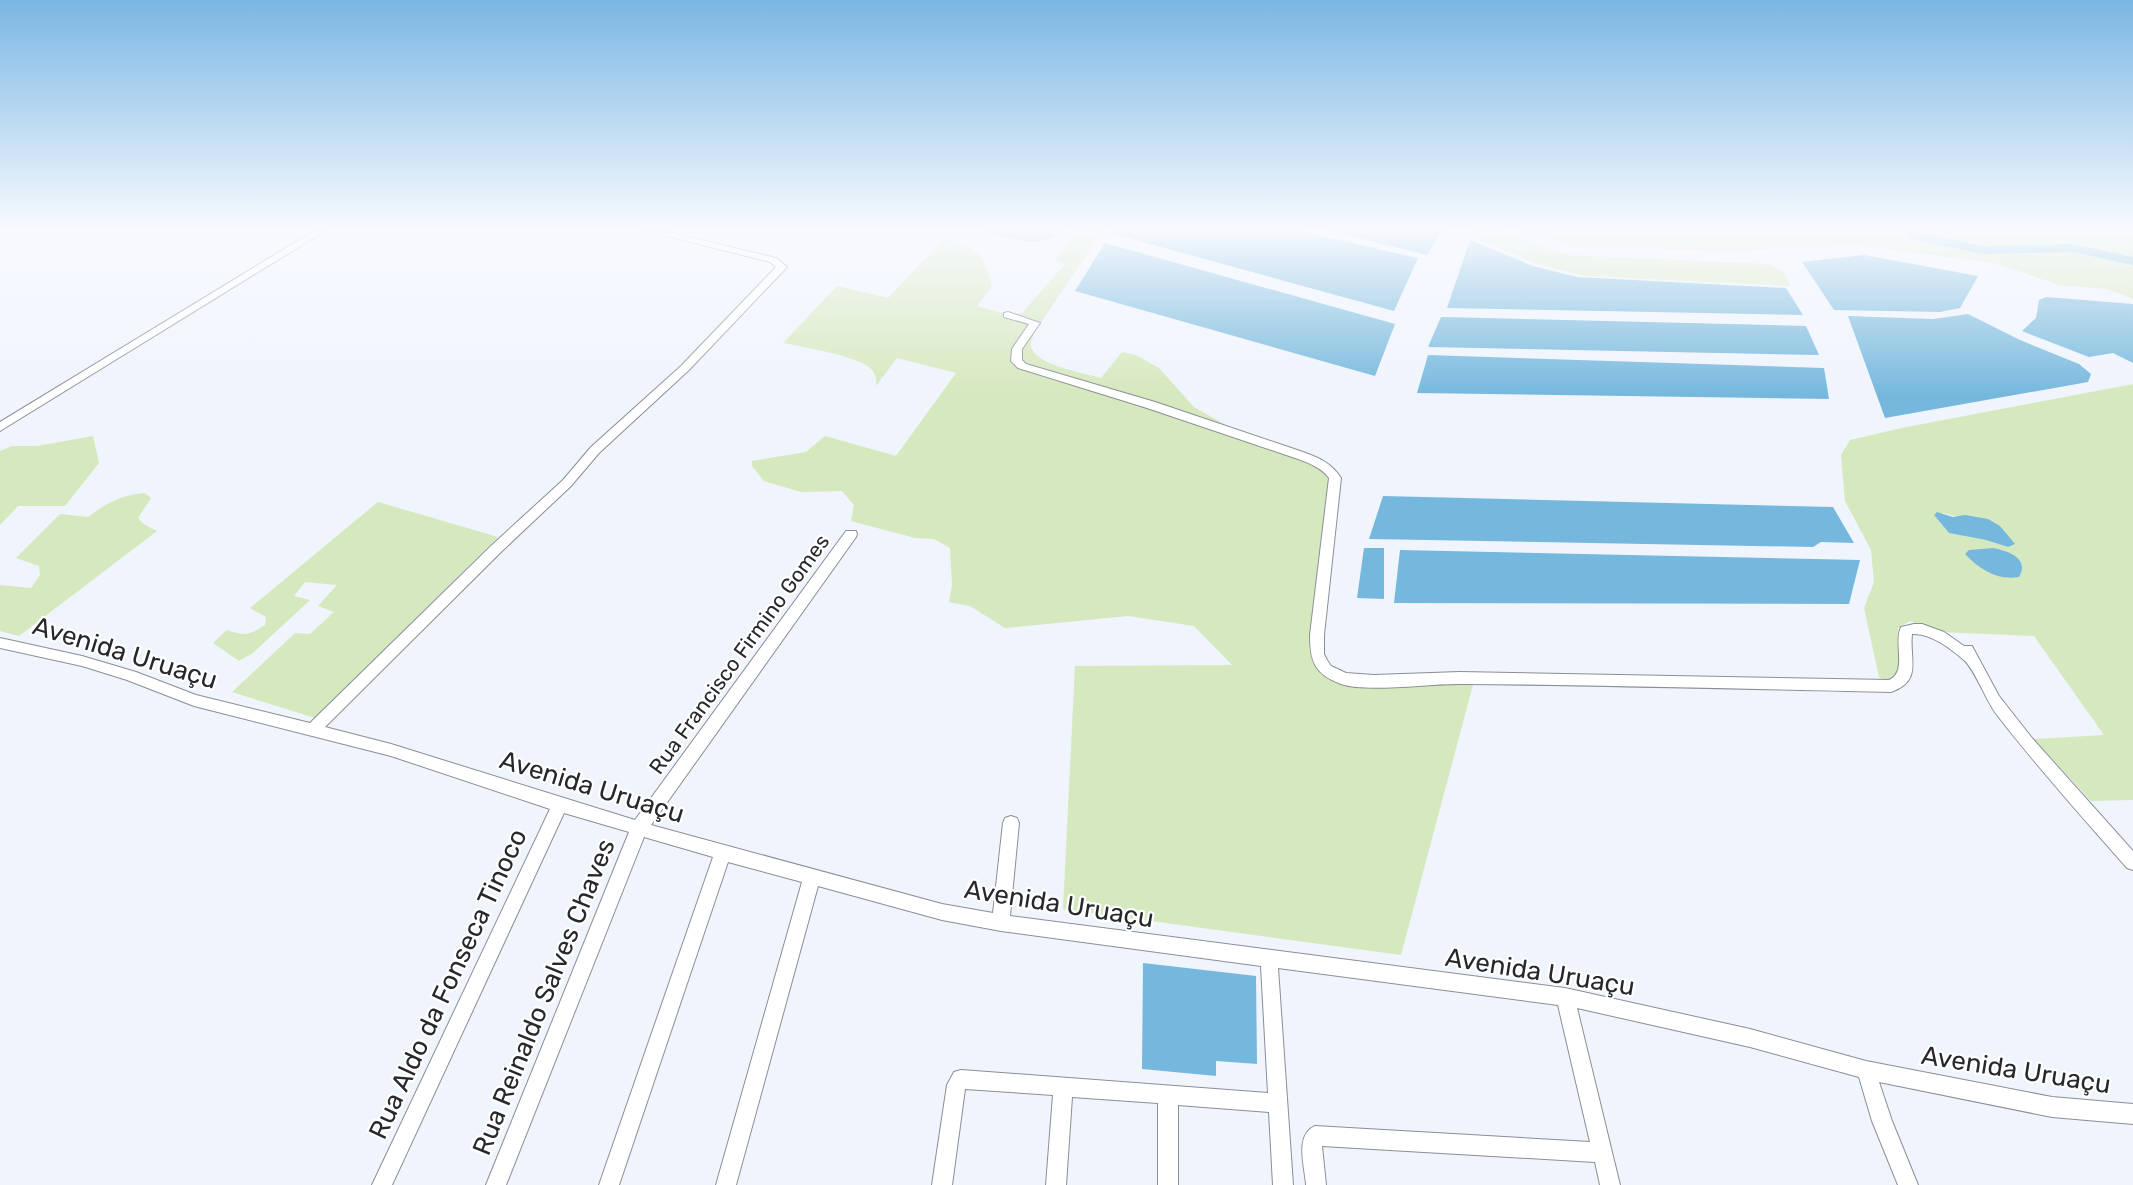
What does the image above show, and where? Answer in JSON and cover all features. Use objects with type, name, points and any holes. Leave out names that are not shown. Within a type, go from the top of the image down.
[{"type":"street","points":[[0,427],[233,284]]},
{"type":"street","points":[[312,731],[497,548],[567,483],[595,450],[685,368],[765,284]]},
{"type":"street","points":[[1008,315],[1035,323],[1017,349],[1016,361],[1022,366],[1151,405],[1296,454],[1316,461],[1329,470],[1335,478],[1317,635],[1317,654],[1326,670],[1332,675],[1374,681],[1460,678],[1891,686],[1899,684],[1906,675],[1906,631],[1912,628],[1922,629],[1968,652],[2000,709],[2133,863]]},
{"type":"street","name":"Rua Francisco Firmino Gomes","points":[[639,828],[851,534]]},
{"type":"street","name":"Avenida Uruaçu","points":[[0,643],[82,661],[131,676],[194,700],[391,750],[560,805],[890,900],[1001,923],[1565,997],[1750,1038],[1866,1070],[2052,1107],[2133,1114]]},
{"type":"street","name":"Rua Aldo da Fonseca Tinoco","points":[[382,1185],[560,805]]},
{"type":"street","points":[[1001,923],[1011,823]]},
{"type":"street","name":"Rua Reinaldo Salves Chaves","points":[[496,1185],[639,828]]},
{"type":"street","points":[[609,1185],[723,853]]},
{"type":"street","points":[[726,1185],[812,876]]},
{"type":"street","points":[[1269,959],[1284,1185]]},
{"type":"street","points":[[1565,997],[1610,1185]]},
{"type":"street","points":[[1866,1070],[1882,1121],[1908,1185]]},
{"type":"street","points":[[942,1185],[956,1085],[960,1080],[1168,1093],[1279,1103]]},
{"type":"street","points":[[1056,1185],[1063,1086]]},
{"type":"street","points":[[1168,1093],[1168,1185]]},
{"type":"street","points":[[1316,1185],[1312,1140],[1315,1136],[1604,1153]]},
{"type":"green space","points":[[901,284],[992,284],[977,306],[1008,315],[1022,313],[1047,284],[1067,284],[1035,331],[1031,345],[1037,355],[1053,364],[1101,378],[1122,352],[1136,355],[1159,368],[1194,407],[1250,439],[1296,454],[1335,478],[1317,635],[1326,670],[1381,685],[1473,685],[1401,955],[1063,909],[1075,666],[1232,665],[1194,626],[1128,616],[1005,628],[970,606],[949,602],[952,585],[950,548],[934,539],[915,538],[851,521],[854,505],[842,491],[801,492],[764,481],[752,466],[752,461],[806,452],[825,436],[896,456],[956,373],[897,358],[876,386],[874,373],[864,364],[830,353],[783,343],[837,286],[888,298]]},
{"type":"green space","points":[[1755,284],[1789,284],[1790,286]]},
{"type":"green space","points":[[2057,284],[2133,284],[2133,299],[2107,289]]},
{"type":"green space","points":[[2133,384],[2133,800],[2091,801],[2034,739],[2104,735],[2034,636],[1940,632],[1910,621],[1898,628],[1898,676],[1886,682],[1879,677],[1864,608],[1874,582],[1871,550],[1845,501],[1841,455],[1850,440]],"holes":[[[1943,513],[1958,517],[2008,547],[1949,533],[1934,515]]]},
{"type":"green space","points":[[93,436],[99,463],[65,506],[18,506],[0,525],[0,451],[12,446],[37,446]]},
{"type":"green space","points":[[145,493],[151,498],[138,518],[145,525],[157,531],[19,636],[0,631],[0,585],[31,588],[40,575],[39,566],[16,558],[60,514],[88,517],[115,500]]},
{"type":"green space","points":[[378,502],[498,537],[315,718],[232,692],[295,633],[310,634],[334,612],[318,606],[337,585],[305,582],[294,596],[310,600],[253,653],[239,661],[213,643],[227,630],[246,634],[265,625],[266,617],[250,608]]},
{"type":"water","points":[[1079,284],[1253,284],[1395,324],[1375,376],[1075,291]]},
{"type":"water","points":[[1297,284],[1406,284],[1394,311]]},
{"type":"water","points":[[1455,284],[1716,284],[1786,288],[1803,315],[1447,308]]},
{"type":"water","points":[[1817,284],[1973,284],[1960,308],[1940,312],[1834,310]]},
{"type":"water","points":[[2046,297],[2133,304],[2133,363],[2113,353],[2089,357],[2022,331],[2036,318],[2039,300]]},
{"type":"water","points":[[1968,314],[2020,340],[2079,364],[2091,374],[2088,382],[1885,418],[1848,316],[1933,319]]},
{"type":"water","points":[[1441,317],[1806,326],[1819,355],[1428,347]]},
{"type":"water","points":[[1428,355],[1824,368],[1829,399],[1417,393]]},
{"type":"water","points":[[1383,496],[1833,507],[1854,543],[1821,542],[1813,547],[1369,539]]},
{"type":"water","points":[[1937,512],[1953,517],[1965,515],[1988,519],[2000,526],[2015,544],[2008,547],[1949,533],[1934,515]]},
{"type":"water","points":[[1364,548],[1384,548],[1384,599],[1357,598]]},
{"type":"water","points":[[1993,548],[2011,553],[2020,560],[2022,570],[2019,577],[2011,578],[1989,573],[1965,554],[1969,550]]},
{"type":"water","points":[[1400,550],[1860,560],[1849,604],[1394,603]]},
{"type":"water","points":[[1143,963],[1256,976],[1257,1064],[1216,1061],[1216,1076],[1142,1069]]}]
